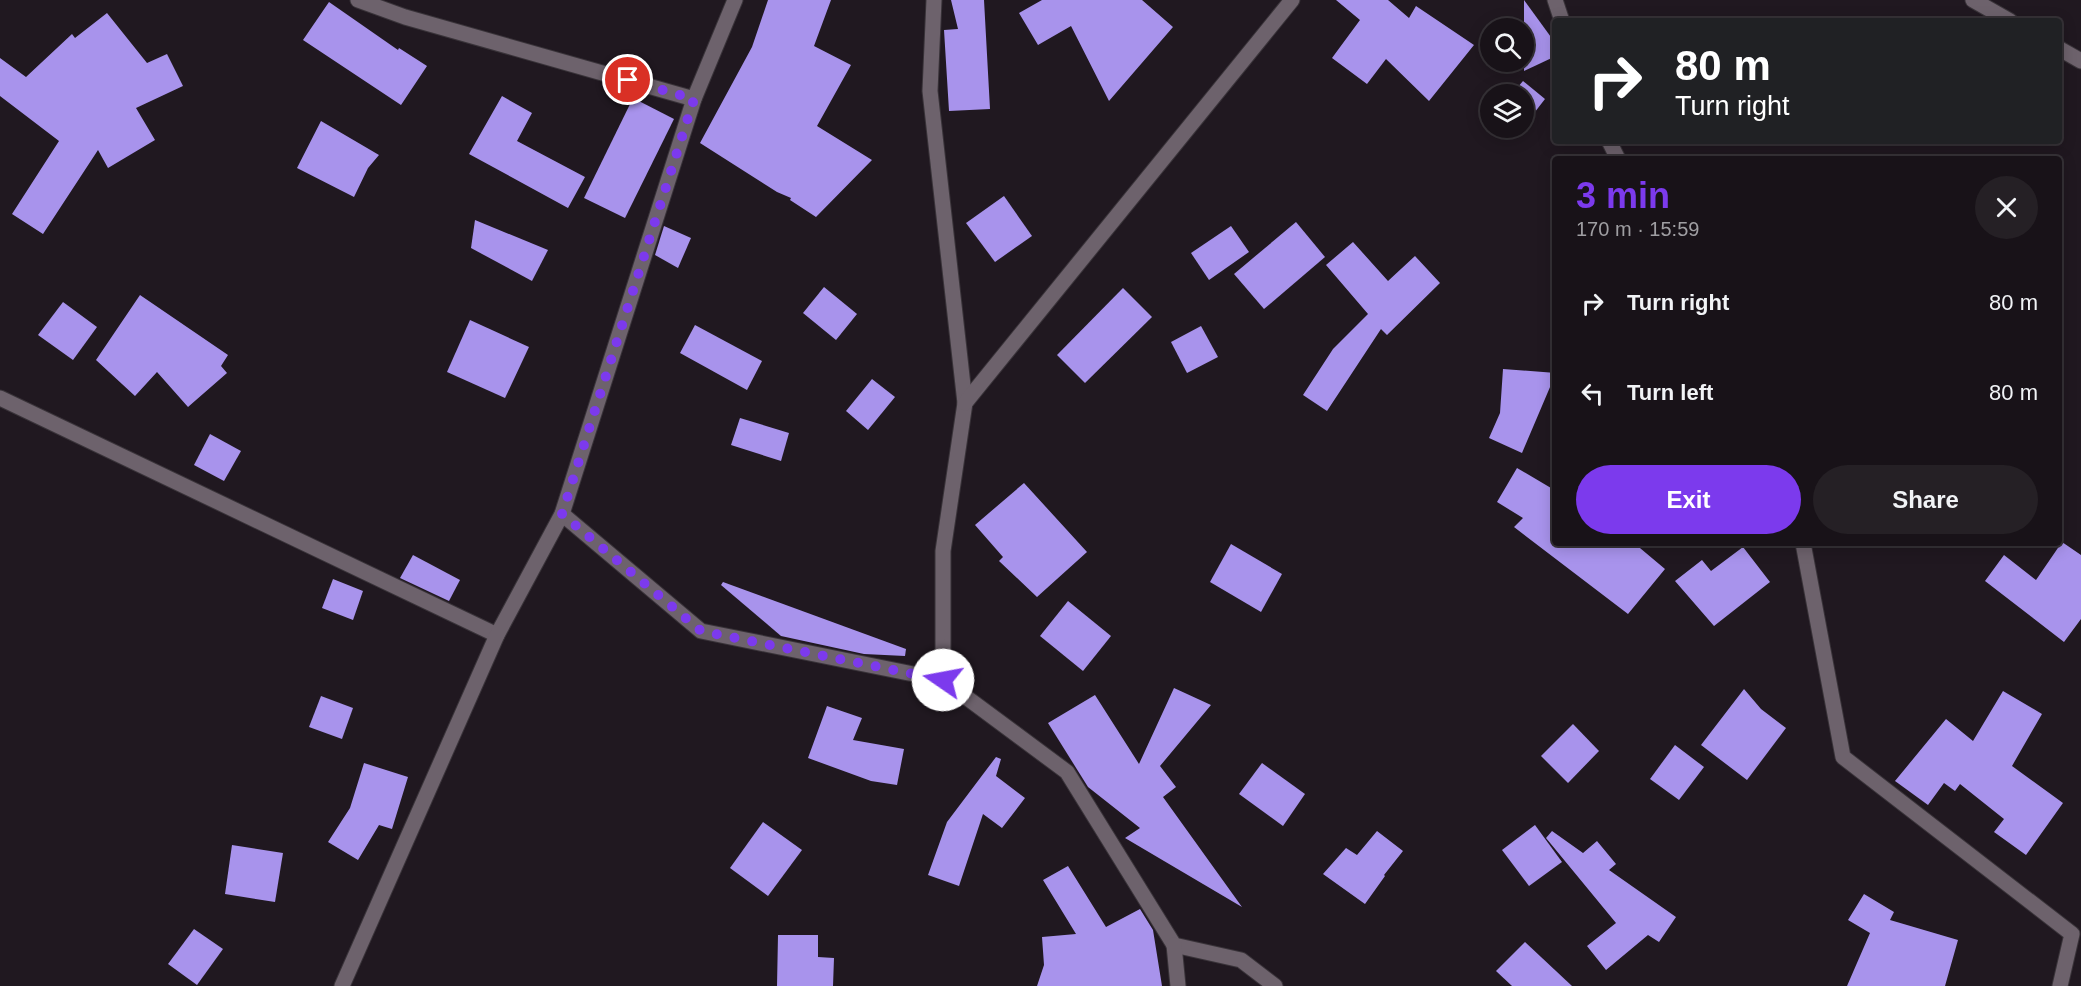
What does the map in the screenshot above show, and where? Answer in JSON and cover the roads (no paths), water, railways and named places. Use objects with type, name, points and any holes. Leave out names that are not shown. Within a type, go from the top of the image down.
[{"type":"street","points":[[358,0],[405,17],[694,99]]},
{"type":"street","points":[[342,986],[497,635],[562,514],[694,99],[735,0]]},
{"type":"street","points":[[934,0],[930,91],[965,403],[943,551],[943,680]]},
{"type":"street","points":[[965,403],[1292,0]]},
{"type":"street","points":[[1555,0],[1561,18]]},
{"type":"street","points":[[1973,0],[2005,18]]},
{"type":"street","points":[[2062,50],[2081,61]]},
{"type":"street","points":[[0,398],[497,635]]},
{"type":"street","points":[[562,514],[701,631],[943,680],[1067,772],[1174,945],[1178,986]]},
{"type":"street","points":[[1804,546],[1843,757],[2072,934],[2060,986]]},
{"type":"street","points":[[1174,945],[1241,960],[1275,986]]}]
